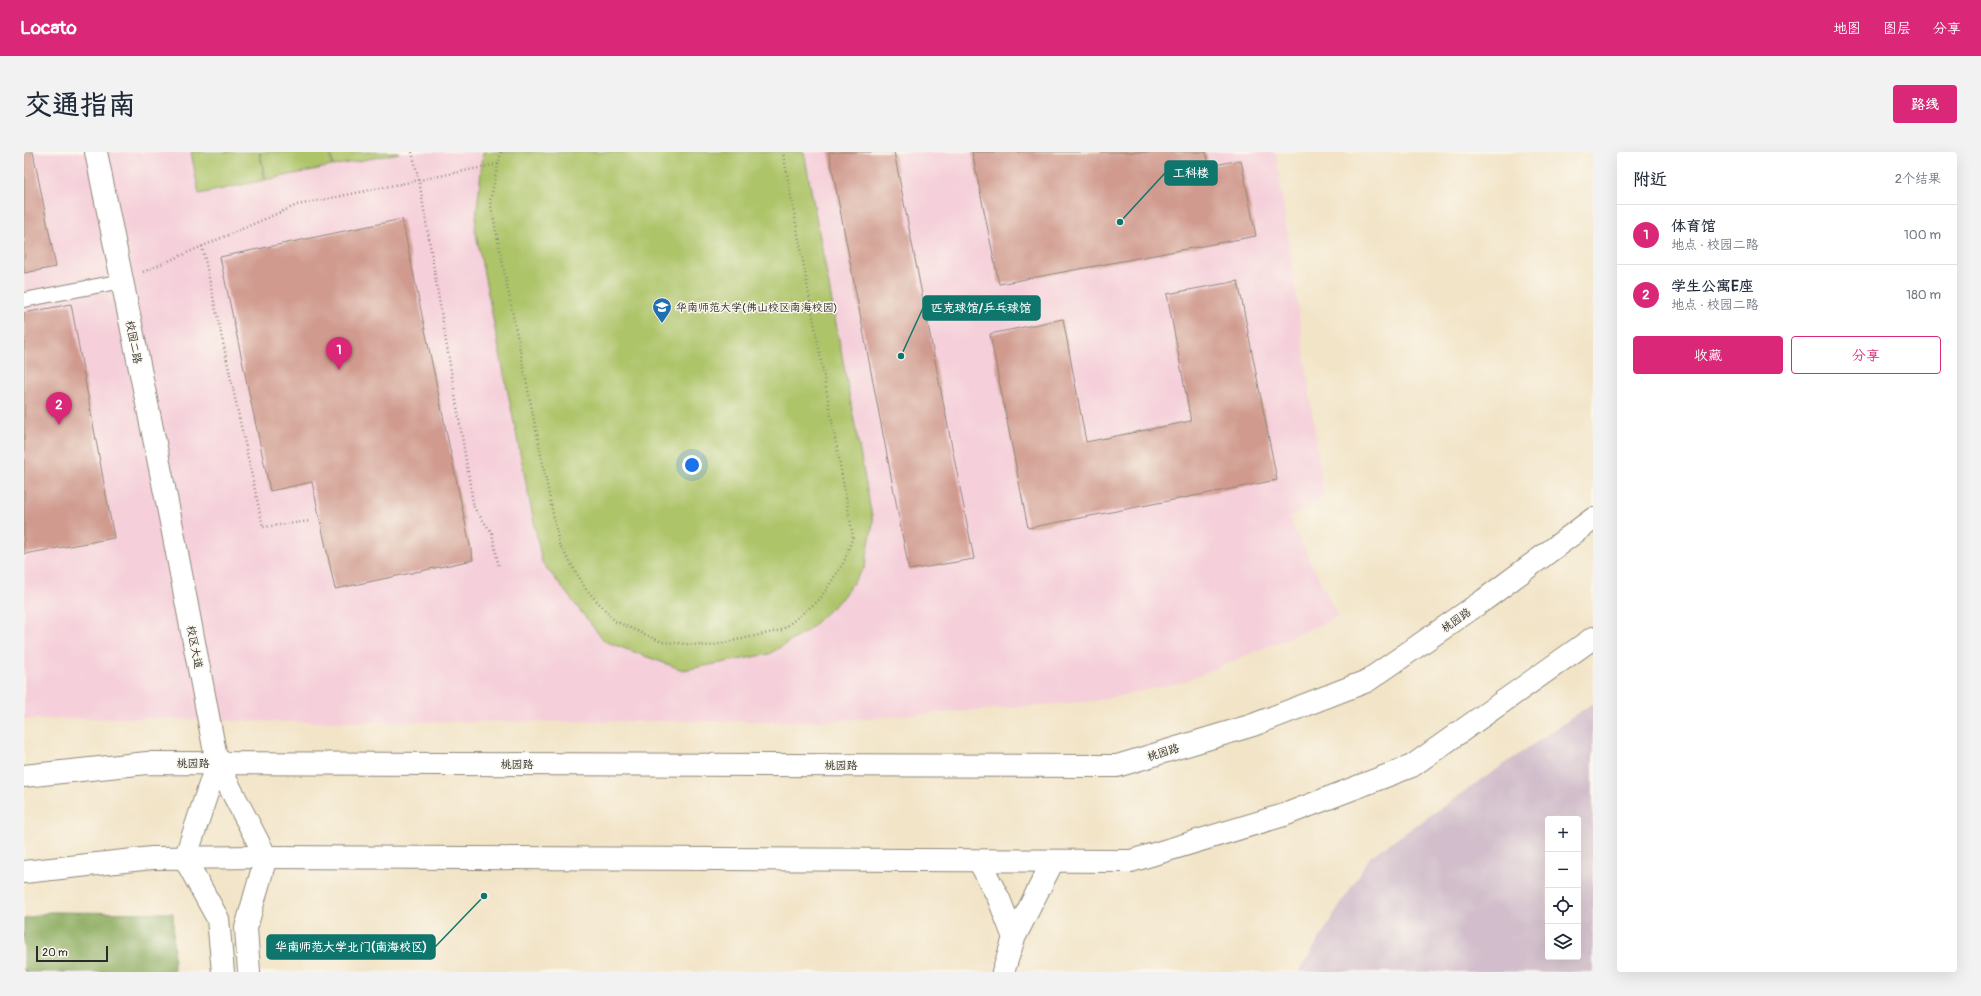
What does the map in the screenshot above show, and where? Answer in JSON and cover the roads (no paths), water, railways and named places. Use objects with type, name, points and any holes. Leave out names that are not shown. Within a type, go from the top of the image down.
[{"type":"main road","name":"校园二路","points":[[96,152],[173,532]]},
{"type":"main road","name":"桃园路","points":[[24,776],[147,763],[1117,766],[1253,725],[1367,681],[1484,600],[1593,519]]},
{"type":"main road","name":"校区大道","points":[[173,532],[217,763]]},
{"type":"main road","points":[[24,872],[152,858],[184,859],[266,857],[1131,861],[1284,815],[1412,766],[1593,638]]},
{"type":"main road","points":[[217,763],[266,857],[246,928],[249,972]]},
{"type":"main road","points":[[217,763],[184,859],[218,919],[223,972]]},
{"type":"main road","points":[[979,861],[999,899],[1014,938]]},
{"type":"main road","points":[[1003,972],[1014,938],[1053,861]]},
{"type":"lane","points":[[24,300],[122,280]]},
{"type":"place","name":"工科楼","points":[[1120,222]]},
{"type":"place","name":"华南师范大学(佛山校区南海校园)","points":[[662,324]]},
{"type":"place","name":"匹克球馆/乒乓球馆","points":[[901,356]]},
{"type":"place","name":"体育馆","points":[[339,370]]},
{"type":"place","name":"学生公寓E座","points":[[59,425]]},
{"type":"place","name":"华南师范大学北门(南海校区)","points":[[484,896]]}]
